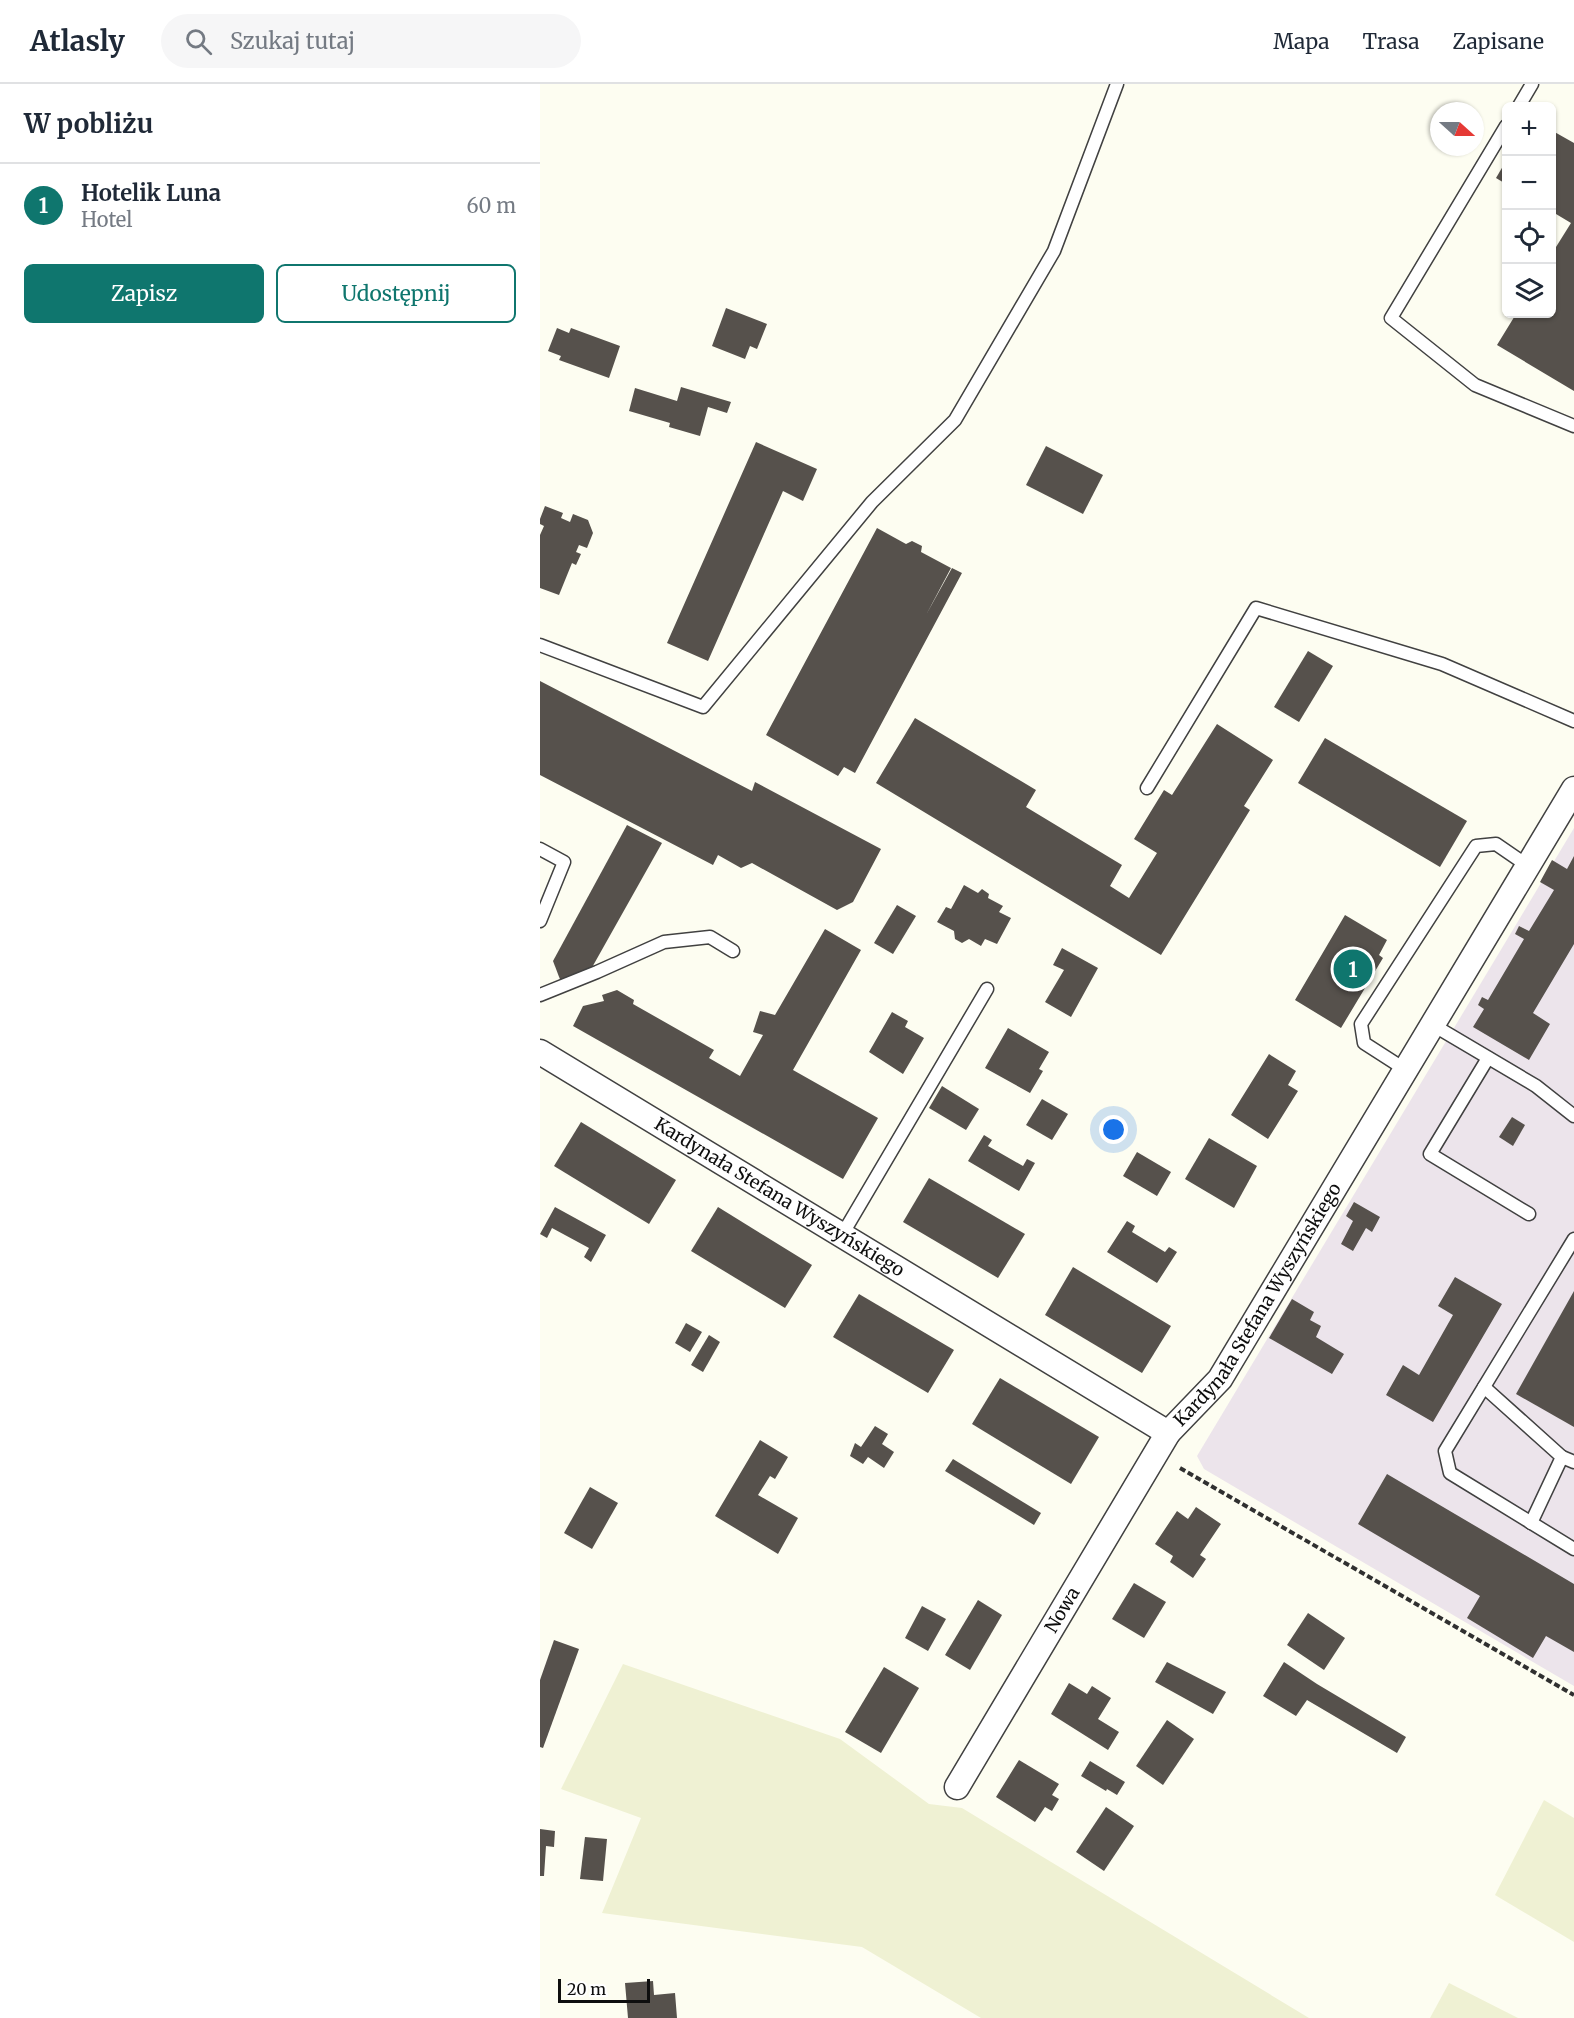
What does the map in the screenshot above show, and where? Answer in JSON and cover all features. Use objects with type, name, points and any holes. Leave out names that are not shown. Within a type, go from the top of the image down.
[{"type":"street","name":"Kardynała Stefana Wyszyńskiego","points":[[540,1052],[1168,1433],[1220,1379],[1574,789]]},
{"type":"street","name":"Nowa","points":[[957,1787],[1168,1433]]},
{"type":"lane","points":[[540,645],[702,707],[872,502],[955,420],[1054,251],[1117,84]]},
{"type":"lane","points":[[1521,102],[1532,84]]},
{"type":"lane","points":[[1502,133],[1391,318],[1475,385],[1574,426]]},
{"type":"lane","points":[[1147,788],[1256,608],[1442,664],[1574,721]]},
{"type":"lane","points":[[1406,1070],[1364,1043],[1361,1024],[1476,846],[1496,844],[1528,866]]},
{"type":"lane","points":[[540,849],[564,862],[540,921]]},
{"type":"lane","points":[[540,995],[664,942],[710,937],[733,951]]},
{"type":"lane","points":[[842,1235],[987,989]]},
{"type":"lane","points":[[1433,1025],[1536,1086],[1574,1116]]},
{"type":"lane","points":[[1488,1058],[1430,1154],[1528,1214]]},
{"type":"lane","points":[[1574,1239],[1445,1451],[1450,1473],[1574,1549]]},
{"type":"lane","points":[[1484,1388],[1562,1456],[1574,1462]]},
{"type":"lane","points":[[1532,1523],[1562,1456]]},
{"type":"path","points":[[1156,1454],[1574,1695]]},
{"type":"shaded area","points":[[1574,828],[1574,1686],[1204,1469],[1197,1456]]},
{"type":"green space","points":[[623,1664],[840,1739],[929,1804],[962,1808],[1309,2018],[981,2018],[862,1947],[602,1913],[641,1818],[561,1789]]},
{"type":"green space","points":[[1544,1800],[1574,1818],[1574,1942],[1495,1895]]},
{"type":"green space","points":[[1449,1983],[1518,2018],[1430,2018]]},
{"type":"building","points":[[1556,133],[1574,143],[1574,391],[1497,345],[1514,318],[1556,318],[1556,247],[1571,223],[1556,214]]},
{"type":"building","points":[[1502,168],[1502,182],[1496,178]]},
{"type":"building","points":[[726,308],[767,324],[757,349],[750,346],[745,359],[712,346]]},
{"type":"building","points":[[557,328],[569,333],[571,328],[620,346],[609,378],[559,360],[561,356],[548,351]]},
{"type":"building","points":[[681,387],[731,402],[727,413],[708,407],[700,436],[669,427],[670,423],[629,411],[635,388],[677,401]]},
{"type":"building","points":[[756,442],[817,469],[803,501],[783,491],[708,661],[667,643]]},
{"type":"building","points":[[1046,446],[1103,475],[1083,514],[1026,485]]},
{"type":"building","points":[[545,506],[563,513],[561,518],[570,522],[573,514],[588,520],[593,533],[587,548],[579,545],[576,552],[581,554],[576,565],[572,563],[559,595],[540,588],[540,535],[544,526],[540,524],[540,519]]},
{"type":"building","points":[[877,528],[906,544],[912,541],[922,546],[921,552],[951,568],[926,615],[952,568],[962,573],[855,773],[844,767],[838,776],[766,735]]},
{"type":"building","points":[[1308,651],[1333,666],[1299,722],[1274,707]]},
{"type":"building","points":[[540,681],[752,791],[755,782],[881,849],[853,902],[837,910],[752,863],[741,868],[718,855],[713,865],[540,775]]},
{"type":"building","points":[[915,718],[1036,790],[1026,807],[1122,865],[1110,886],[1129,898],[1157,853],[1134,839],[1164,790],[1172,795],[1217,724],[1273,760],[1244,806],[1250,810],[1161,955],[876,783]]},
{"type":"building","points":[[1325,738],[1467,821],[1440,867],[1298,783]]},
{"type":"building","points":[[627,825],[662,843],[590,971],[561,982],[553,961]]},
{"type":"building","points":[[1574,856],[1574,944],[1533,1013],[1550,1024],[1529,1060],[1473,1027],[1484,1009],[1478,1005],[1482,997],[1488,1000],[1524,939],[1515,934],[1519,926],[1529,931],[1554,890],[1540,882],[1552,860],[1567,869]]},
{"type":"building","points":[[964,885],[978,893],[982,889],[989,894],[988,898],[1003,906],[999,912],[1011,918],[997,944],[985,939],[981,946],[969,939],[962,943],[955,939],[954,931],[937,922],[946,907],[951,909]]},
{"type":"building","points":[[897,905],[916,916],[893,954],[874,943]]},
{"type":"building","points":[[1345,915],[1387,940],[1379,955],[1383,958],[1341,1028],[1295,1000]]},
{"type":"building","points":[[825,929],[861,950],[793,1070],[878,1118],[843,1179],[573,1026],[583,1006],[604,1001],[602,995],[617,990],[634,1000],[633,1004],[714,1050],[709,1058],[740,1076],[763,1035],[753,1032],[760,1011],[775,1015]]},
{"type":"building","points":[[1062,948],[1098,968],[1071,1017],[1045,1002],[1064,970],[1053,965]]},
{"type":"building","points":[[892,1012],[908,1021],[905,1027],[924,1038],[903,1074],[869,1052]]},
{"type":"building","points":[[1008,1028],[1049,1052],[1039,1069],[1043,1071],[1030,1093],[985,1068]]},
{"type":"building","points":[[1269,1054],[1296,1071],[1288,1085],[1298,1091],[1268,1139],[1231,1115]]},
{"type":"building","points":[[942,1086],[979,1109],[966,1130],[929,1108]]},
{"type":"building","points":[[1042,1099],[1068,1114],[1052,1140],[1026,1125]]},
{"type":"building","points":[[1512,1117],[1525,1125],[1513,1146],[1499,1137]]},
{"type":"building","points":[[581,1122],[676,1180],[649,1224],[554,1166]]},
{"type":"building","points":[[984,1135],[992,1140],[988,1146],[1023,1166],[1027,1159],[1035,1163],[1019,1191],[968,1161]]},
{"type":"building","points":[[1209,1138],[1257,1166],[1234,1208],[1185,1179]]},
{"type":"building","points":[[1137,1152],[1171,1172],[1157,1196],[1123,1176]]},
{"type":"building","points":[[929,1178],[1025,1234],[998,1278],[903,1222]]},
{"type":"building","points":[[1354,1202],[1380,1217],[1372,1232],[1366,1228],[1353,1251],[1341,1244],[1353,1221],[1346,1216]]},
{"type":"building","points":[[555,1207],[606,1235],[591,1262],[584,1257],[589,1248],[552,1228],[547,1238],[540,1234]]},
{"type":"building","points":[[718,1207],[812,1265],[785,1308],[691,1251]]},
{"type":"building","points":[[1127,1221],[1135,1226],[1132,1232],[1165,1252],[1169,1247],[1177,1252],[1157,1283],[1107,1252]]},
{"type":"building","points":[[1073,1267],[1171,1326],[1142,1373],[1045,1315]]},
{"type":"building","points":[[1455,1277],[1502,1304],[1433,1422],[1386,1395],[1403,1365],[1419,1375],[1453,1315],[1438,1306]]},
{"type":"building","points":[[1574,1291],[1574,1427],[1516,1394]]},
{"type":"building","points":[[859,1294],[954,1350],[928,1393],[833,1337]]},
{"type":"building","points":[[1292,1299],[1314,1312],[1310,1320],[1321,1326],[1316,1337],[1344,1354],[1332,1374],[1269,1338]]},
{"type":"building","points":[[686,1323],[702,1332],[690,1352],[675,1343]]},
{"type":"building","points":[[709,1335],[720,1342],[703,1372],[691,1365]]},
{"type":"building","points":[[1000,1378],[1099,1437],[1071,1484],[972,1424]]},
{"type":"building","points":[[875,1426],[888,1434],[882,1444],[894,1452],[884,1468],[868,1457],[863,1464],[850,1456],[855,1443],[861,1447]]},
{"type":"building","points":[[760,1440],[788,1457],[775,1479],[770,1476],[758,1495],[798,1518],[778,1554],[715,1516]]},
{"type":"building","points":[[953,1459],[1041,1513],[1034,1525],[945,1471]]},
{"type":"building","points":[[1387,1474],[1574,1584],[1574,1652],[1546,1636],[1533,1658],[1467,1618],[1480,1596],[1358,1524]]},
{"type":"building","points":[[590,1487],[618,1503],[592,1549],[564,1533]]},
{"type":"building","points":[[1196,1507],[1221,1524],[1200,1555],[1206,1559],[1193,1578],[1170,1562],[1173,1556],[1155,1544],[1177,1511],[1188,1519]]},
{"type":"building","points":[[1134,1583],[1166,1602],[1144,1638],[1112,1619]]},
{"type":"building","points":[[978,1600],[1002,1615],[970,1670],[945,1655]]},
{"type":"building","points":[[922,1606],[946,1619],[928,1651],[905,1638]]},
{"type":"building","points":[[1308,1613],[1345,1638],[1324,1670],[1287,1645]]},
{"type":"building","points":[[554,1640],[579,1649],[543,1748],[540,1747],[540,1680]]},
{"type":"building","points":[[1167,1662],[1226,1692],[1213,1714],[1155,1682]]},
{"type":"building","points":[[1284,1662],[1406,1737],[1397,1753],[1307,1700],[1296,1716],[1263,1696]]},
{"type":"building","points":[[884,1667],[919,1688],[881,1753],[845,1732]]},
{"type":"building","points":[[1069,1683],[1087,1694],[1092,1686],[1111,1698],[1098,1719],[1119,1732],[1108,1750],[1051,1714]]},
{"type":"building","points":[[1167,1720],[1194,1739],[1163,1785],[1136,1766]]},
{"type":"building","points":[[1019,1760],[1059,1784],[1052,1795],[1059,1799],[1052,1811],[1045,1807],[1035,1822],[996,1797]]},
{"type":"building","points":[[1090,1761],[1125,1782],[1117,1795],[1081,1776]]},
{"type":"building","points":[[1106,1807],[1134,1826],[1104,1871],[1076,1852]]},
{"type":"building","points":[[540,1829],[555,1831],[554,1847],[546,1846],[544,1876],[540,1876]]},
{"type":"building","points":[[585,1837],[607,1839],[603,1881],[580,1879]]},
{"type":"building","points":[[653,1981],[654,1995],[675,1993],[677,2018],[628,2018],[625,1983]]},
{"type":"place","name":"Hotelik Luna","points":[[1353,969]]}]
